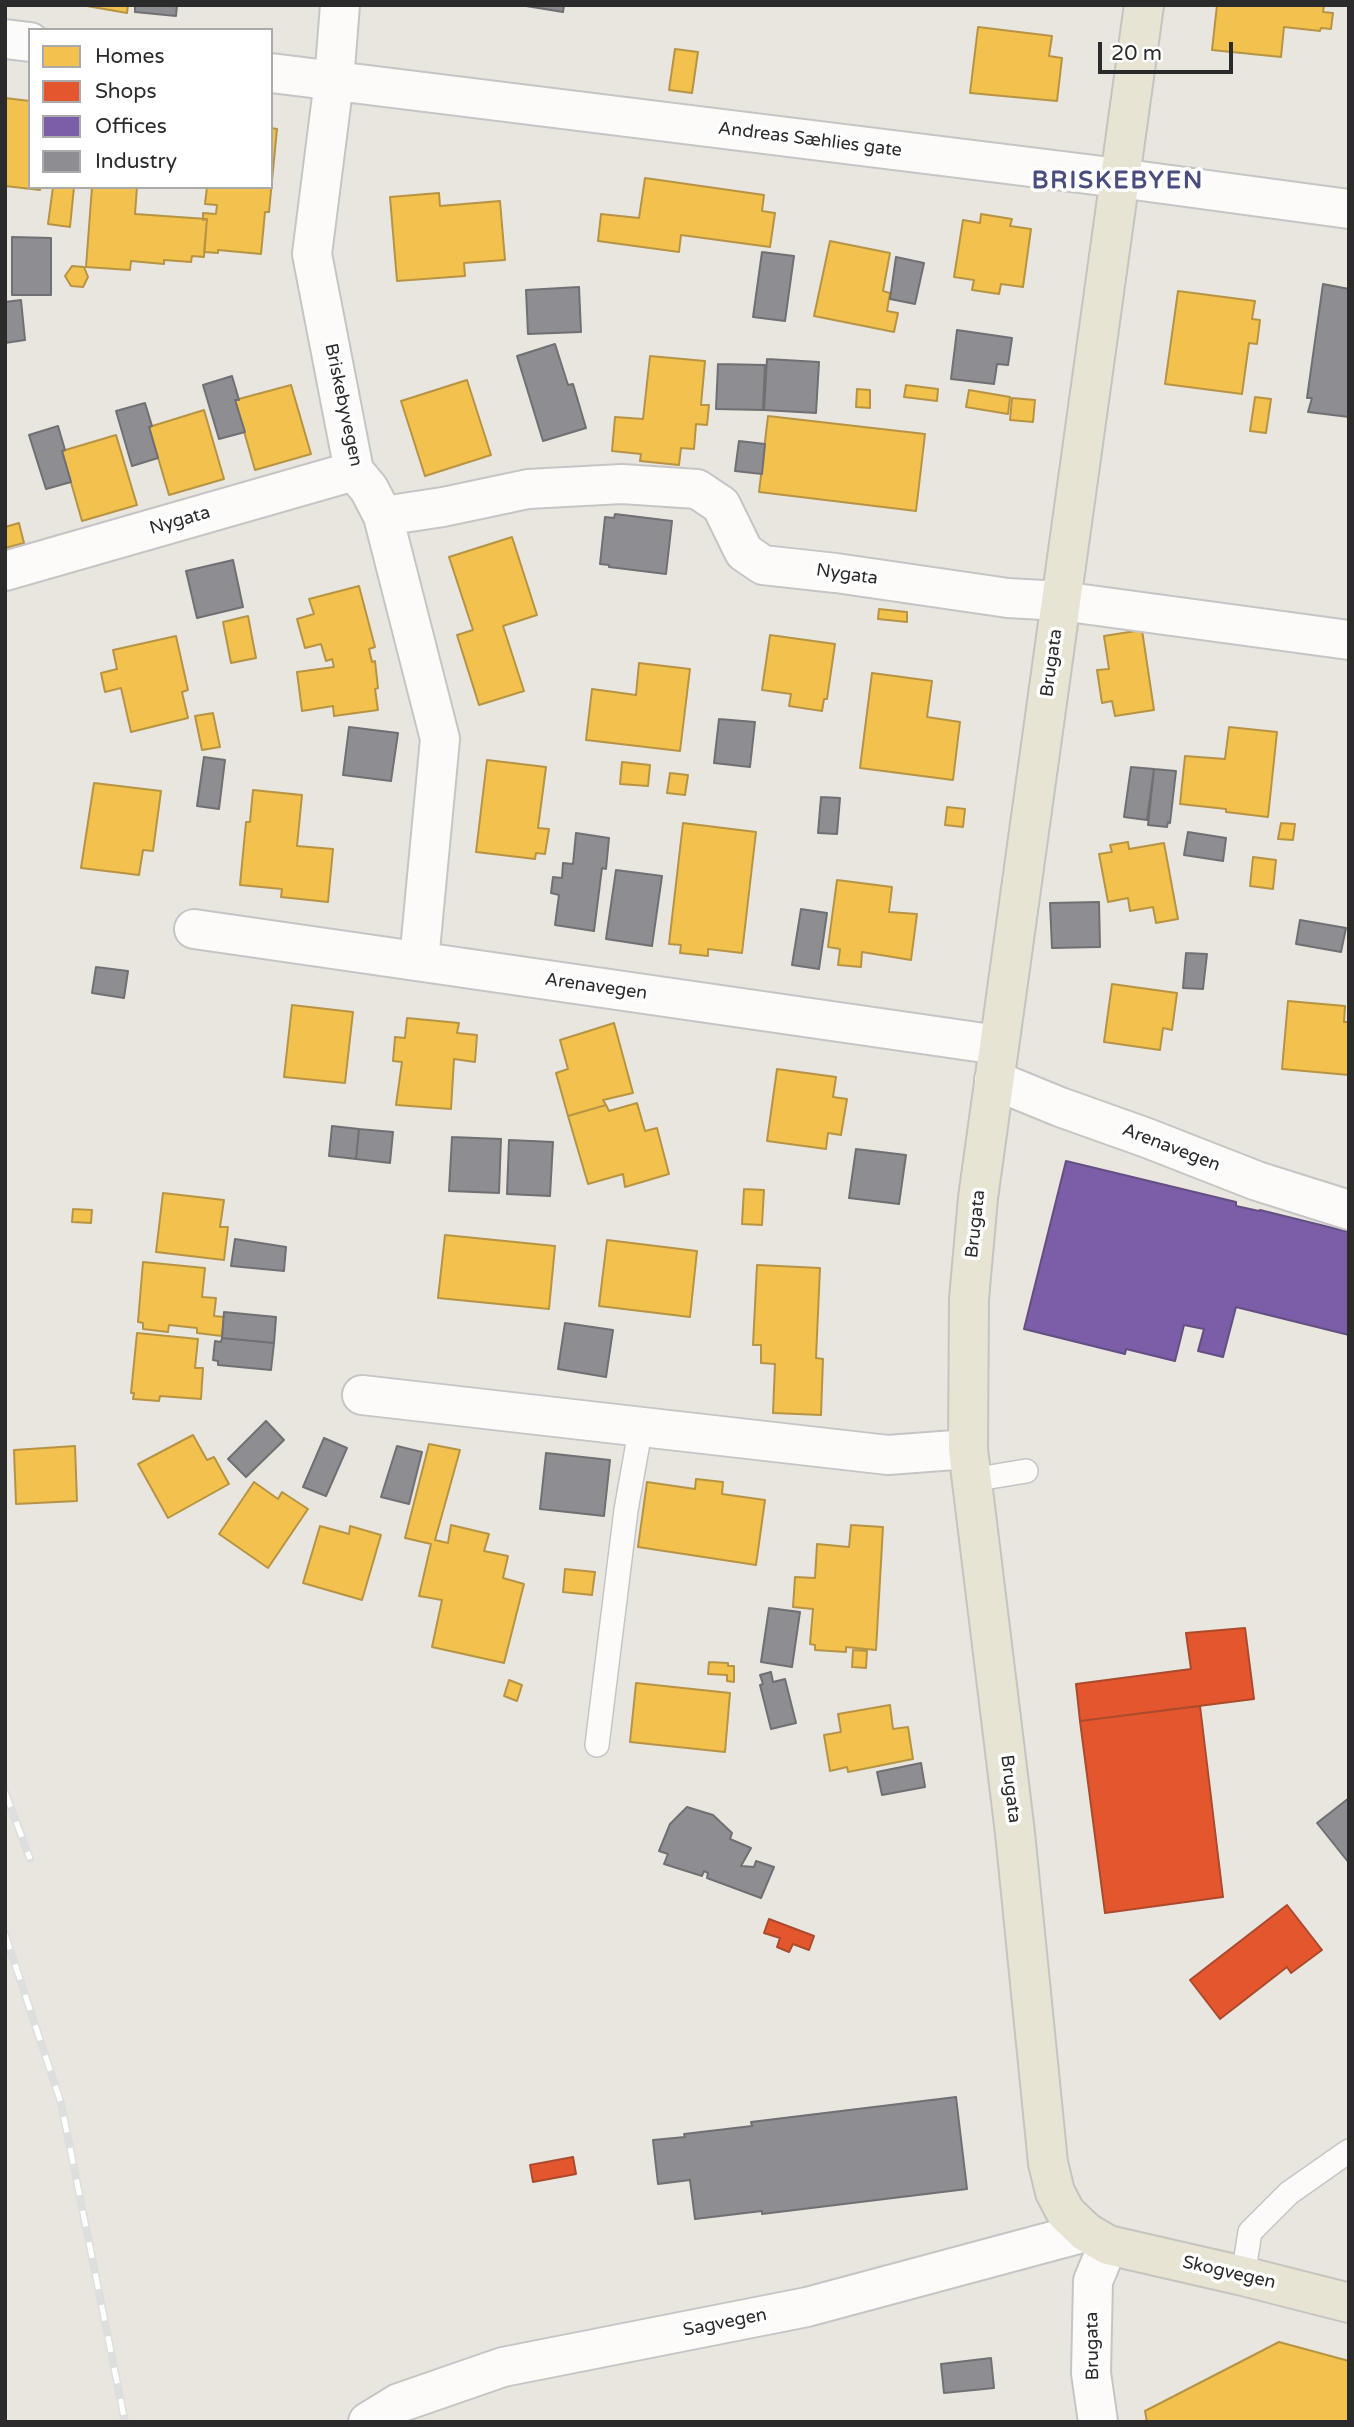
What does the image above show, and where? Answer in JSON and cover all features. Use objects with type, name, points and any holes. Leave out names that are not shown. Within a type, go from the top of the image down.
[{"type":"main road","name":"Brugata","points":[[1097,2239],[1066,2213],[1055,2192],[1048,2163],[1015,1833],[970,1464],[969,1299],[978,1198],[996,1063],[1143,5]]},
{"type":"main road","name":"Skogvegen","points":[[1097,2239],[1349,2303]]},
{"type":"street","name":"Briskebyvegen","points":[[340,5],[334,81],[312,254],[354,471],[369,489],[383,516],[440,739],[419,961]]},
{"type":"street","points":[[5,39],[28,42]]},
{"type":"street","name":"Andreas Sæhlies gate","points":[[273,73],[1349,209]]},
{"type":"street","name":"Nygata","points":[[5,571],[354,471]]},
{"type":"street","name":"Nygata","points":[[383,516],[443,507],[528,489],[622,484],[697,489],[721,505],[744,552],[763,565],[1008,598],[1061,601],[1349,640]]},
{"type":"street","name":"Arenavegen","points":[[194,929],[419,961],[996,1063],[1060,1107],[1257,1181],[1349,1210]]},
{"type":"street","points":[[362,1395],[970,1464]]},
{"type":"street","name":"Sagvegen","points":[[368,2422],[399,2403],[503,2367],[807,2307],[1097,2239]]},
{"type":"street","name":"Brugata","points":[[1097,2239],[1093,2281],[1091,2373],[1098,2422]]},
{"type":"lane","points":[[597,1745],[626,1510],[641,1426]]},
{"type":"lane","points":[[970,1464],[1026,1471]]},
{"type":"lane","points":[[1242,2276],[1250,2232],[1289,2193],[1349,2151]]},
{"type":"building: Homes","points":[[81,5],[128,5],[127,13]]},
{"type":"building: Homes","points":[[1217,5],[1324,5],[1323,12],[1333,13],[1331,29],[1321,28],[1320,31],[1284,27],[1281,57],[1212,50]]},
{"type":"building: Homes","points":[[978,27],[1052,36],[1049,56],[1062,58],[1057,101],[970,93]]},
{"type":"building: Homes","points":[[675,49],[698,52],[692,93],[669,90]]},
{"type":"building: Homes","points":[[5,98],[28,101],[28,189],[5,186]]},
{"type":"building: Homes","points":[[273,128],[277,129],[273,170]]},
{"type":"building: Homes","points":[[645,178],[764,195],[762,211],[775,213],[770,247],[681,235],[679,252],[598,241],[601,214],[639,218]]},
{"type":"building: Homes","points":[[53,189],[74,189],[70,227],[48,224]]},
{"type":"building: Homes","points":[[92,189],[137,189],[135,214],[207,219],[204,257],[192,256],[191,262],[164,260],[164,264],[131,261],[130,270],[86,267]]},
{"type":"building: Homes","points":[[207,189],[271,189],[269,212],[265,212],[261,254],[218,250],[218,253],[204,252],[207,219],[203,220],[203,213],[216,214],[217,205],[205,204]]},
{"type":"building: Homes","points":[[439,193],[440,206],[500,201],[505,260],[464,263],[465,276],[397,281],[390,197]]},
{"type":"building: Homes","points":[[981,214],[1012,219],[1010,226],[1031,229],[1023,287],[1001,284],[999,294],[972,290],[974,280],[954,277],[963,220],[980,223]]},
{"type":"building: Homes","points":[[830,241],[890,253],[883,291],[890,293],[887,311],[898,313],[894,332],[814,316]]},
{"type":"building: Homes","points":[[72,266],[84,267],[88,277],[83,287],[71,286],[65,276]]},
{"type":"building: Homes","points":[[1178,291],[1255,301],[1252,319],[1260,320],[1257,344],[1249,343],[1242,394],[1165,384]]},
{"type":"building: Homes","points":[[650,356],[705,361],[701,405],[709,405],[707,425],[696,424],[694,449],[681,448],[679,465],[640,461],[641,454],[612,451],[615,417],[643,419]]},
{"type":"building: Homes","points":[[467,380],[491,455],[425,476],[401,401]]},
{"type":"building: Homes","points":[[291,385],[311,454],[255,470],[235,400]]},
{"type":"building: Homes","points":[[906,385],[938,389],[937,401],[904,397]]},
{"type":"building: Homes","points":[[857,389],[870,390],[870,408],[856,407]]},
{"type":"building: Homes","points":[[969,390],[1010,397],[1008,414],[966,407]]},
{"type":"building: Homes","points":[[1255,397],[1271,399],[1266,433],[1250,431]]},
{"type":"building: Homes","points":[[1012,398],[1035,400],[1033,422],[1010,420]]},
{"type":"building: Homes","points":[[204,410],[224,479],[169,495],[149,427]]},
{"type":"building: Homes","points":[[768,416],[925,434],[916,511],[759,492]]},
{"type":"building: Homes","points":[[116,435],[137,505],[82,521],[62,451]]},
{"type":"building: Homes","points":[[19,523],[24,543],[5,548],[5,527]]},
{"type":"building: Homes","points":[[512,537],[537,615],[503,626],[524,691],[479,705],[457,635],[473,630],[449,557]]},
{"type":"building: Homes","points":[[359,586],[375,647],[369,649],[372,662],[375,661],[378,710],[334,716],[333,706],[302,711],[297,672],[334,667],[332,659],[326,661],[321,644],[305,648],[297,619],[314,614],[309,599]]},
{"type":"building: Homes","points":[[879,609],[907,612],[907,622],[878,619]]},
{"type":"building: Homes","points":[[248,616],[256,658],[231,663],[223,622]]},
{"type":"building: Homes","points":[[1142,630],[1154,710],[1115,716],[1112,701],[1102,703],[1097,670],[1109,669],[1104,636]]},
{"type":"building: Homes","points":[[770,635],[835,644],[827,699],[824,699],[822,711],[789,706],[791,694],[762,690]]},
{"type":"building: Homes","points":[[176,636],[188,690],[182,692],[188,718],[131,732],[121,688],[105,692],[101,673],[117,669],[113,650]]},
{"type":"building: Homes","points":[[639,663],[690,669],[680,751],[586,740],[592,689],[636,695]]},
{"type":"building: Homes","points":[[872,673],[932,681],[927,717],[960,722],[953,780],[860,768]]},
{"type":"building: Homes","points":[[213,713],[220,747],[202,750],[195,716]]},
{"type":"building: Homes","points":[[1229,727],[1277,732],[1268,817],[1180,804],[1185,756],[1225,759]]},
{"type":"building: Homes","points":[[487,760],[546,767],[538,828],[549,829],[545,854],[536,853],[535,859],[476,852]]},
{"type":"building: Homes","points":[[622,762],[650,765],[648,786],[620,784]]},
{"type":"building: Homes","points":[[670,773],[688,775],[685,795],[667,793]]},
{"type":"building: Homes","points":[[94,783],[161,791],[153,851],[143,850],[139,875],[81,868]]},
{"type":"building: Homes","points":[[253,790],[302,795],[297,846],[333,849],[328,902],[281,897],[282,889],[240,885],[246,822],[250,822]]},
{"type":"building: Homes","points":[[947,807],[965,809],[963,827],[945,825]]},
{"type":"building: Homes","points":[[683,823],[756,832],[742,953],[708,949],[708,956],[680,953],[681,945],[669,944]]},
{"type":"building: Homes","points":[[1281,823],[1295,824],[1293,840],[1278,839]]},
{"type":"building: Homes","points":[[1128,842],[1129,849],[1164,843],[1178,919],[1156,923],[1153,907],[1130,911],[1128,898],[1108,902],[1099,854],[1112,852],[1110,845]]},
{"type":"building: Homes","points":[[1253,857],[1276,860],[1273,889],[1250,886]]},
{"type":"building: Homes","points":[[837,880],[892,887],[889,912],[917,914],[911,960],[862,952],[861,967],[838,965],[840,949],[828,947]]},
{"type":"building: Homes","points":[[1112,984],[1177,993],[1172,1030],[1163,1028],[1160,1050],[1104,1042]]},
{"type":"building: Homes","points":[[1288,1001],[1345,1006],[1344,1022],[1349,1022],[1349,1075],[1282,1069]]},
{"type":"building: Homes","points":[[292,1005],[353,1012],[345,1083],[284,1077]]},
{"type":"building: Homes","points":[[407,1018],[459,1023],[457,1033],[477,1035],[475,1062],[454,1059],[451,1109],[396,1105],[402,1062],[393,1061],[395,1037],[405,1038]]},
{"type":"building: Homes","points":[[614,1023],[633,1093],[603,1100],[606,1105],[568,1116],[556,1073],[568,1069],[560,1040]]},
{"type":"building: Homes","points":[[777,1069],[836,1077],[833,1097],[847,1099],[841,1135],[828,1133],[826,1149],[767,1141]]},
{"type":"building: Homes","points":[[637,1103],[645,1131],[657,1128],[669,1174],[625,1187],[623,1174],[588,1184],[568,1116],[606,1105],[609,1111]]},
{"type":"building: Homes","points":[[744,1189],[764,1190],[762,1225],[742,1224]]},
{"type":"building: Homes","points":[[163,1193],[224,1200],[220,1227],[228,1227],[224,1260],[156,1252]]},
{"type":"building: Homes","points":[[73,1209],[92,1210],[91,1223],[72,1222]]},
{"type":"building: Homes","points":[[445,1235],[555,1246],[549,1309],[438,1298]]},
{"type":"building: Homes","points":[[607,1240],[697,1251],[690,1317],[599,1306]]},
{"type":"building: Homes","points":[[143,1262],[205,1268],[202,1297],[216,1298],[214,1316],[224,1317],[222,1336],[197,1333],[197,1328],[169,1325],[168,1332],[143,1329],[143,1323],[138,1322]]},
{"type":"building: Homes","points":[[757,1265],[820,1268],[816,1358],[823,1359],[821,1415],[773,1413],[775,1364],[761,1363],[761,1345],[753,1345]]},
{"type":"building: Homes","points":[[137,1333],[198,1339],[195,1368],[203,1368],[201,1399],[160,1396],[159,1401],[133,1399],[134,1393],[131,1393]]},
{"type":"building: Homes","points":[[193,1435],[207,1460],[214,1457],[229,1484],[168,1518],[138,1464]]},
{"type":"building: Homes","points":[[429,1444],[460,1450],[435,1540],[448,1543],[451,1525],[489,1534],[484,1551],[508,1556],[503,1578],[524,1584],[504,1663],[432,1647],[442,1600],[419,1596],[431,1544],[405,1538]]},
{"type":"building: Homes","points":[[75,1446],[77,1501],[16,1504],[14,1450]]},
{"type":"building: Homes","points":[[696,1479],[723,1482],[722,1494],[765,1500],[756,1565],[638,1547],[647,1482],[695,1489]]},
{"type":"building: Homes","points":[[254,1482],[278,1499],[282,1492],[308,1509],[268,1568],[219,1534]]},
{"type":"building: Homes","points":[[851,1525],[883,1527],[876,1650],[846,1647],[846,1652],[815,1650],[815,1645],[810,1644],[813,1609],[793,1607],[795,1577],[815,1578],[817,1544],[849,1547]]},
{"type":"building: Homes","points":[[320,1526],[349,1534],[350,1526],[381,1535],[362,1600],[303,1583]]},
{"type":"building: Homes","points":[[565,1569],[595,1572],[592,1595],[563,1592]]},
{"type":"building: Homes","points":[[853,1650],[867,1651],[866,1668],[852,1667]]},
{"type":"building: Homes","points":[[709,1662],[734,1666],[734,1682],[727,1681],[727,1675],[708,1674]]},
{"type":"building: Homes","points":[[509,1680],[522,1685],[517,1701],[504,1696]]},
{"type":"building: Homes","points":[[636,1683],[730,1693],[725,1752],[630,1742]]},
{"type":"building: Homes","points":[[890,1705],[893,1729],[908,1727],[913,1759],[848,1772],[847,1767],[830,1771],[824,1735],[841,1732],[838,1714]]},
{"type":"building: Homes","points":[[1279,2342],[1349,2361],[1349,2422],[1147,2422],[1145,2411]]},
{"type":"building: Shops","points":[[1245,1628],[1254,1699],[1080,1721],[1076,1684],[1191,1669],[1186,1633]]},
{"type":"building: Shops","points":[[1200,1706],[1223,1897],[1105,1913],[1080,1721]]},
{"type":"building: Shops","points":[[1287,1905],[1322,1950],[1291,1973],[1287,1967],[1220,2019],[1190,1980]]},
{"type":"building: Shops","points":[[769,1919],[814,1936],[809,1950],[793,1944],[789,1952],[777,1947],[780,1938],[764,1933]]},
{"type":"building: Shops","points":[[573,2157],[576,2174],[533,2182],[530,2165]]},
{"type":"building: Offices","points":[[1066,1161],[1236,1202],[1236,1206],[1349,1232],[1349,1335],[1236,1307],[1223,1357],[1198,1351],[1204,1329],[1184,1325],[1175,1361],[1126,1349],[1125,1354],[1024,1329]]},
{"type":"building: Industry","points":[[135,5],[177,5],[176,16],[135,12]]},
{"type":"building: Industry","points":[[520,5],[564,5],[563,12]]},
{"type":"building: Industry","points":[[12,237],[51,238],[51,295],[12,295]]},
{"type":"building: Industry","points":[[762,252],[794,256],[785,321],[753,317]]},
{"type":"building: Industry","points":[[896,257],[924,263],[915,304],[890,299]]},
{"type":"building: Industry","points":[[1323,284],[1349,289],[1349,417],[1308,412],[1312,398],[1307,398]]},
{"type":"building: Industry","points":[[579,287],[581,332],[528,334],[526,290]]},
{"type":"building: Industry","points":[[21,300],[25,340],[5,343],[5,302]]},
{"type":"building: Industry","points":[[957,330],[1012,338],[1008,365],[997,364],[994,384],[951,379]]},
{"type":"building: Industry","points":[[555,344],[568,385],[573,384],[586,428],[543,441],[517,356]]},
{"type":"building: Industry","points":[[767,359],[819,362],[816,413],[764,410]]},
{"type":"building: Industry","points":[[718,364],[765,365],[763,410],[716,409]]},
{"type":"building: Industry","points":[[232,376],[239,400],[235,400],[245,432],[219,439],[203,385]]},
{"type":"building: Industry","points":[[145,403],[158,458],[132,466],[116,411]]},
{"type":"building: Industry","points":[[58,426],[71,482],[46,489],[29,435]]},
{"type":"building: Industry","points":[[739,441],[765,444],[762,474],[735,471]]},
{"type":"building: Industry","points":[[615,514],[672,521],[666,574],[600,564],[605,517],[614,518]]},
{"type":"building: Industry","points":[[233,560],[243,607],[197,618],[186,571]]},
{"type":"building: Industry","points":[[719,719],[755,722],[750,767],[714,763]]},
{"type":"building: Industry","points":[[349,727],[398,733],[391,781],[343,775]]},
{"type":"building: Industry","points":[[204,757],[225,760],[219,809],[197,806]]},
{"type":"building: Industry","points":[[1131,767],[1154,769],[1147,820],[1124,817]]},
{"type":"building: Industry","points":[[1154,769],[1176,771],[1170,823],[1168,822],[1167,827],[1148,825]]},
{"type":"building: Industry","points":[[821,797],[840,798],[837,834],[818,833]]},
{"type":"building: Industry","points":[[1188,832],[1226,838],[1223,861],[1184,855]]},
{"type":"building: Industry","points":[[576,833],[609,838],[606,869],[602,868],[594,931],[555,925],[559,895],[551,893],[553,877],[562,878],[563,863],[573,864]]},
{"type":"building: Industry","points":[[616,870],[662,876],[652,946],[606,939]]},
{"type":"building: Industry","points":[[1099,902],[1100,947],[1052,948],[1050,903]]},
{"type":"building: Industry","points":[[801,909],[827,913],[819,969],[792,965]]},
{"type":"building: Industry","points":[[1300,920],[1346,928],[1341,952],[1296,944]]},
{"type":"building: Industry","points":[[1186,953],[1207,954],[1203,989],[1183,988]]},
{"type":"building: Industry","points":[[96,967],[128,971],[124,998],[92,993]]},
{"type":"building: Industry","points":[[332,1126],[359,1129],[356,1159],[329,1156]]},
{"type":"building: Industry","points":[[359,1129],[393,1132],[390,1163],[356,1159]]},
{"type":"building: Industry","points":[[452,1137],[501,1139],[499,1193],[449,1191]]},
{"type":"building: Industry","points":[[509,1140],[553,1142],[550,1196],[507,1194]]},
{"type":"building: Industry","points":[[856,1149],[906,1155],[899,1204],[849,1198]]},
{"type":"building: Industry","points":[[235,1239],[286,1247],[284,1271],[231,1266]]},
{"type":"building: Industry","points":[[224,1312],[276,1317],[274,1343],[222,1338]]},
{"type":"building: Industry","points":[[565,1323],[613,1330],[606,1377],[558,1369]]},
{"type":"building: Industry","points":[[222,1338],[274,1343],[271,1370],[218,1365],[218,1361],[213,1360],[215,1341],[221,1342]]},
{"type":"building: Industry","points":[[266,1421],[284,1440],[246,1477],[228,1459]]},
{"type":"building: Industry","points":[[324,1438],[347,1448],[326,1496],[303,1487]]},
{"type":"building: Industry","points":[[397,1446],[422,1452],[409,1504],[381,1497]]},
{"type":"building: Industry","points":[[546,1453],[610,1460],[604,1516],[540,1509]]},
{"type":"building: Industry","points":[[769,1608],[800,1612],[792,1667],[761,1662]]},
{"type":"building: Industry","points":[[771,1672],[773,1682],[785,1679],[796,1723],[771,1729],[760,1675]]},
{"type":"building: Industry","points":[[921,1763],[925,1787],[882,1795],[877,1772]]},
{"type":"building: Industry","points":[[1349,1798],[1349,1863],[1317,1823]]},
{"type":"building: Industry","points":[[687,1807],[713,1815],[732,1833],[730,1839],[751,1848],[741,1866],[754,1867],[756,1861],[774,1867],[761,1898],[707,1878],[708,1873],[704,1871],[702,1876],[664,1864],[668,1854],[659,1851],[670,1824]]},
{"type":"building: Industry","points":[[956,2097],[967,2189],[762,2214],[762,2211],[695,2219],[690,2180],[658,2184],[653,2140],[752,2126],[751,2122]]},
{"type":"building: Industry","points":[[991,2358],[994,2388],[944,2393],[941,2364]]},
{"type":"railway","points":[[5,1792],[30,1859]]},
{"type":"railway","points":[[5,1934],[61,2103],[125,2422]]},
{"type":"district","name":"BRISKEBYEN","points":[[1118,182]]}]
